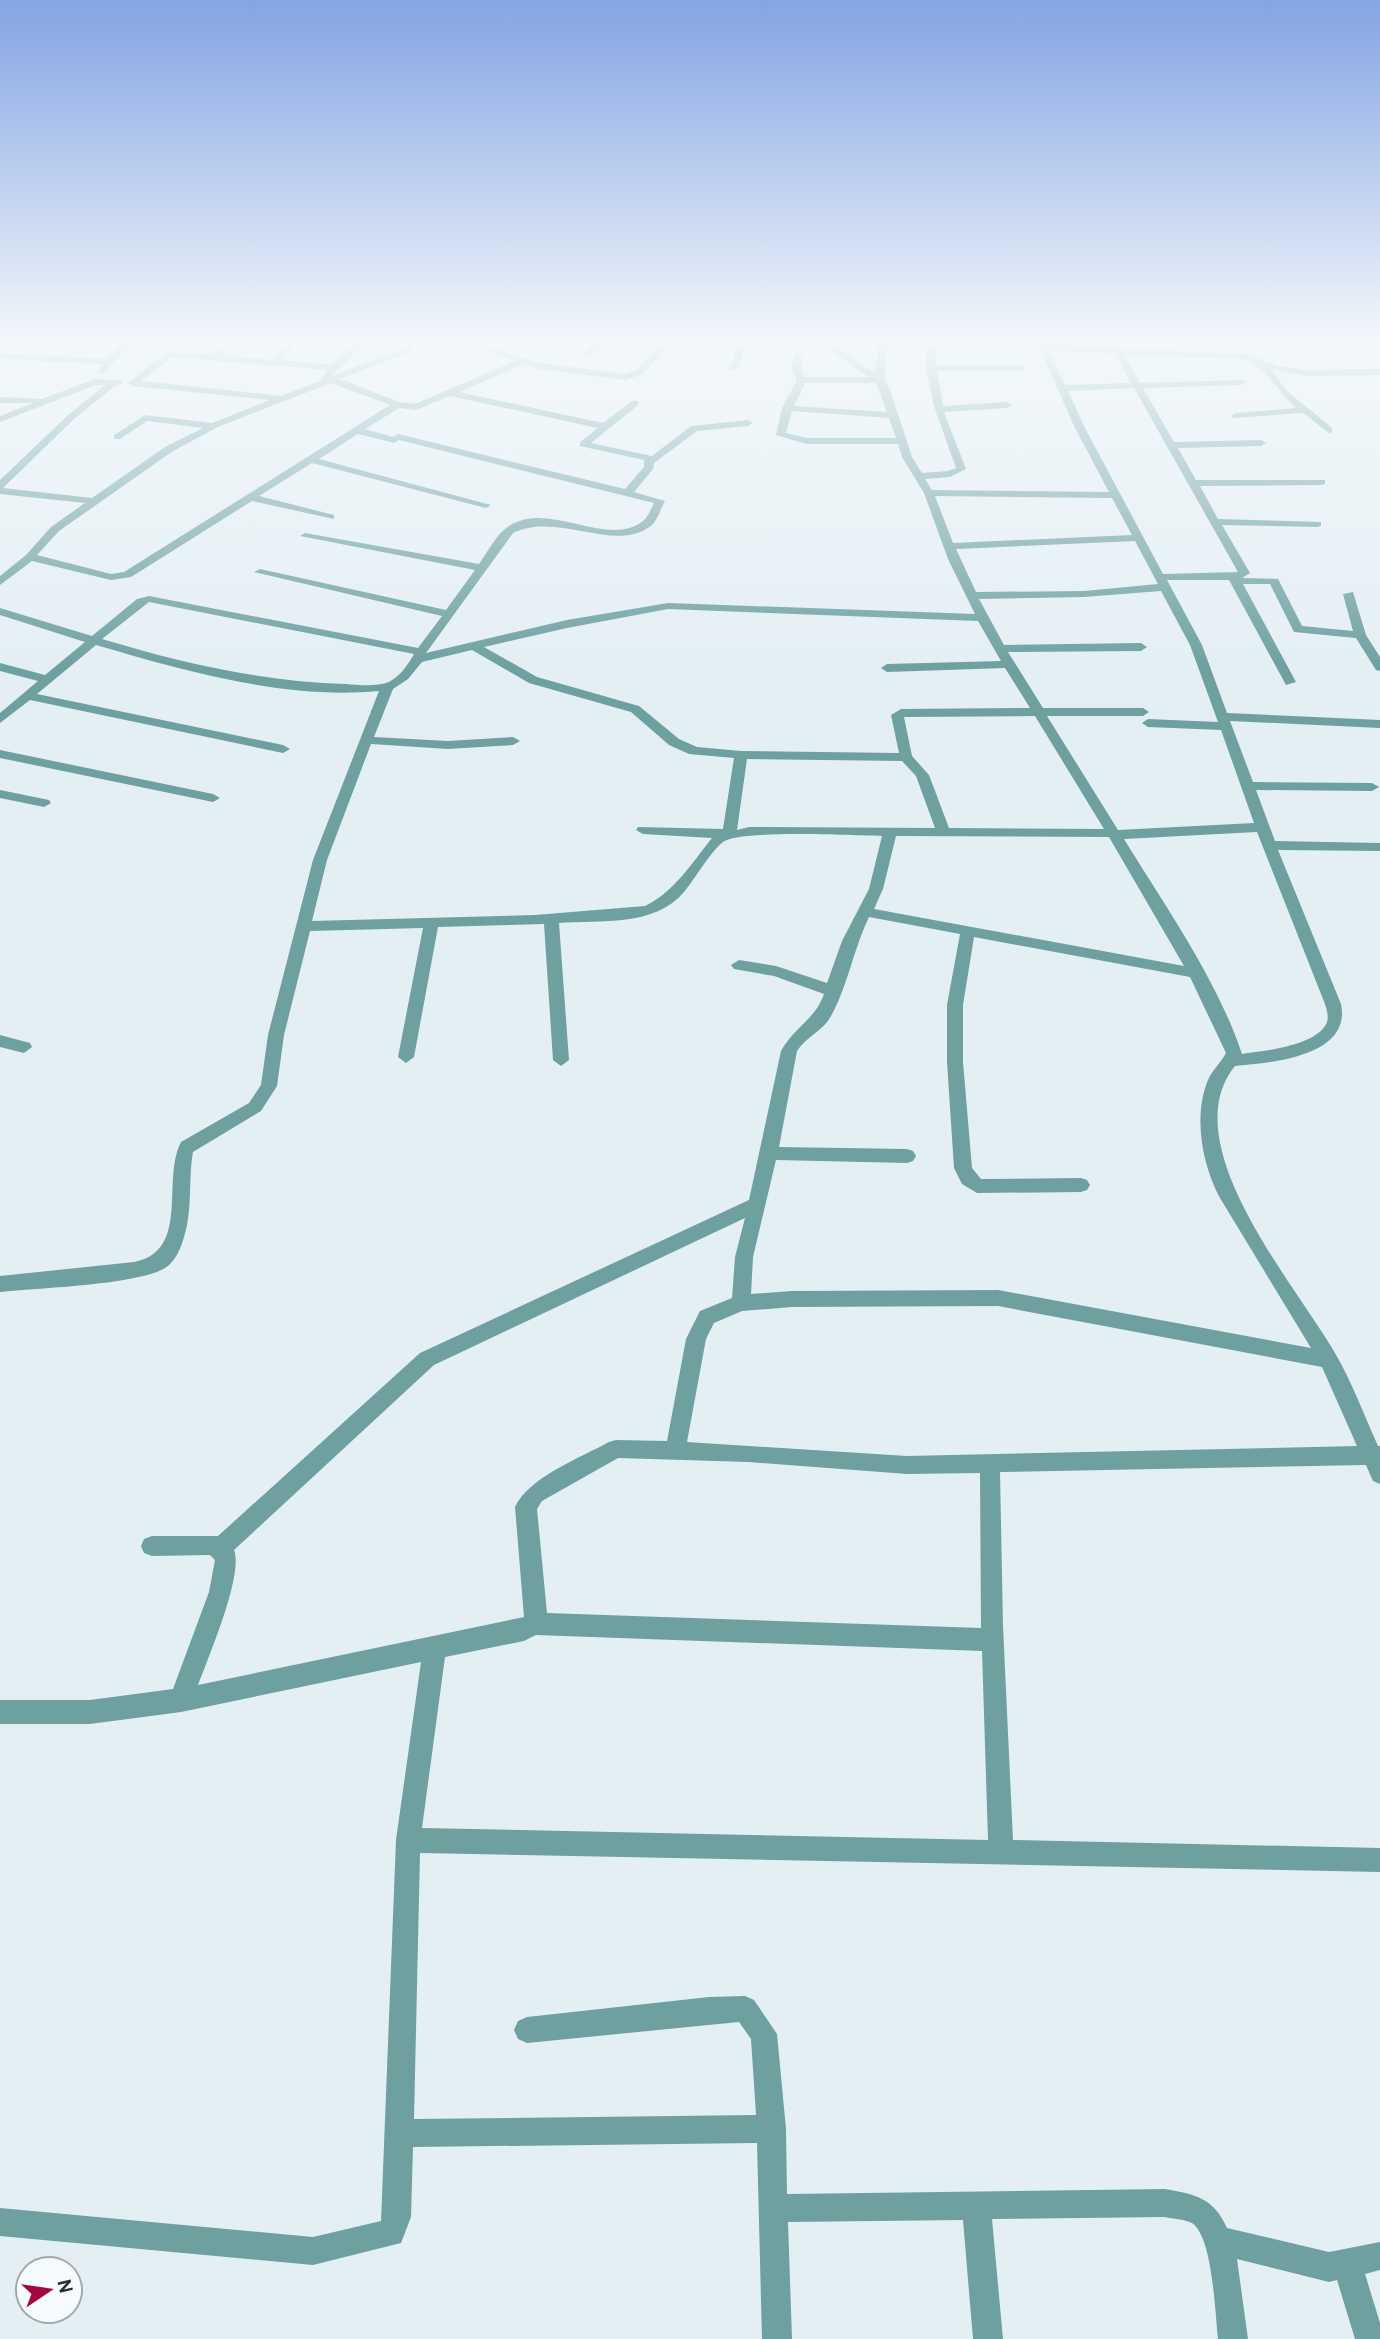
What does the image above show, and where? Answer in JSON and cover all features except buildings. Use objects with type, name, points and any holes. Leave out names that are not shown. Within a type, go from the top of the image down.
[{"type":"street","points":[[0,489],[38,450]]},
{"type":"street","points":[[0,582],[30,557],[55,529],[91,501],[167,450]]},
{"type":"street","points":[[30,557],[111,577],[127,575],[321,450]]},
{"type":"street","points":[[0,611],[159,658],[269,682],[316,687],[387,687],[396,683],[419,656],[509,530],[524,521],[622,533],[639,532],[647,525],[660,501],[443,450]]},
{"type":"street","points":[[612,450],[645,457],[651,461]]},
{"type":"street","points":[[628,492],[651,461],[665,450]]},
{"type":"street","points":[[0,1712],[90,1712],[181,1700],[435,1646],[524,1630],[533,1623],[536,1615],[526,1507],[532,1497],[616,1448],[907,1465],[1378,1462],[1329,1360],[1226,1193],[1218,1173],[1210,1139],[1211,1103],[1216,1080],[1234,1057],[1233,1048],[1196,973],[982,618],[929,493],[905,450]]},
{"type":"street","points":[[920,476],[950,474],[961,469],[954,450]]},
{"type":"street","points":[[1092,450],[1114,495],[1165,582],[1196,645],[1269,845],[1336,1017],[1332,1030],[1305,1048],[1281,1055],[1230,1061]]},
{"type":"street","points":[[1175,450],[1244,573],[1234,579]]},
{"type":"street","points":[[308,458],[486,505]]},
{"type":"street","points":[[1193,483],[1321,482]]},
{"type":"street","points":[[0,489],[91,501]]},
{"type":"street","points":[[929,493],[1114,495]]},
{"type":"street","points":[[249,497],[330,517]]},
{"type":"street","points":[[1215,522],[1317,524]]},
{"type":"street","points":[[305,536],[481,568]]},
{"type":"street","points":[[950,546],[1139,538]]},
{"type":"street","points":[[260,572],[450,614]]},
{"type":"street","points":[[1234,579],[1290,682]]},
{"type":"street","points":[[971,596],[1084,594],[1165,582],[1234,579],[1274,581],[1295,627],[1301,631],[1360,635]]},
{"type":"street","points":[[1349,594],[1360,635],[1380,667]]},
{"type":"street","points":[[0,719],[141,601],[149,599],[419,656],[566,624],[668,607],[982,618]]},
{"type":"street","points":[[474,646],[533,680],[635,709],[681,746],[715,754],[906,757]]},
{"type":"street","points":[[999,649],[1141,647]]},
{"type":"street","points":[[887,668],[1008,664]]},
{"type":"street","points":[[0,667],[48,680]]},
{"type":"street","points":[[0,1284],[134,1270],[150,1266],[165,1257],[171,1247],[180,1208],[184,1153],[187,1147],[255,1107],[269,1086],[276,1035],[320,860],[387,687]]},
{"type":"street","points":[[29,696],[283,749]]},
{"type":"street","points":[[944,833],[922,775],[906,757],[897,715],[905,712],[1036,711],[1226,722],[1380,724]]},
{"type":"street","points":[[366,740],[448,745],[513,741]]},
{"type":"street","points":[[0,754],[214,799]]},
{"type":"street","points":[[729,834],[741,755]]},
{"type":"street","points":[[1248,786],[1372,787]]},
{"type":"street","points":[[0,794],[44,803]]},
{"type":"street","points":[[643,830],[729,834],[749,831],[1114,834],[1263,827]]},
{"type":"street","points":[[741,1303],[744,1257],[754,1205],[769,1153],[789,1051],[798,1036],[824,1015],[850,941],[876,889],[890,833]]},
{"type":"street","points":[[303,926],[551,919],[656,908],[677,891],[719,838],[729,834]]},
{"type":"street","points":[[1269,845],[1380,847]]},
{"type":"street","points":[[866,912],[1196,973]]},
{"type":"street","points":[[551,919],[561,1060]]},
{"type":"street","points":[[406,1057],[431,923]]},
{"type":"street","points":[[968,931],[955,1005],[955,1062],[962,1159],[968,1179],[977,1186],[1081,1185]]},
{"type":"street","points":[[739,965],[776,971],[833,990]]},
{"type":"street","points":[[0,1041],[24,1047]]},
{"type":"street","points":[[769,1153],[906,1156]]},
{"type":"street","points":[[220,1548],[427,1359],[754,1205]]},
{"type":"street","points":[[675,1451],[696,1339],[707,1317],[741,1303],[792,1299],[998,1298],[1329,1360]]},
{"type":"street","points":[[990,1464],[992,1640],[1001,1851]]},
{"type":"street","points":[[152,1546],[215,1545],[226,1557],[220,1592],[181,1700]]},
{"type":"street","points":[[533,1623],[992,1640]]},
{"type":"street","points":[[0,2222],[313,2251],[391,2233],[397,2217],[397,2133],[408,1840],[435,1646]]},
{"type":"street","points":[[408,1840],[1380,1860]]},
{"type":"street","points":[[527,2030],[745,2008],[764,2034],[772,2129],[777,2339]]},
{"type":"street","points":[[397,2133],[772,2129]]},
{"type":"street","points":[[775,2208],[1165,2203],[1189,2208],[1205,2216],[1218,2240],[1233,2339]]},
{"type":"street","points":[[976,2205],[988,2339]]},
{"type":"street","points":[[1218,2240],[1329,2267],[1380,2256]]},
{"type":"street","points":[[1348,2263],[1370,2339]]}]
